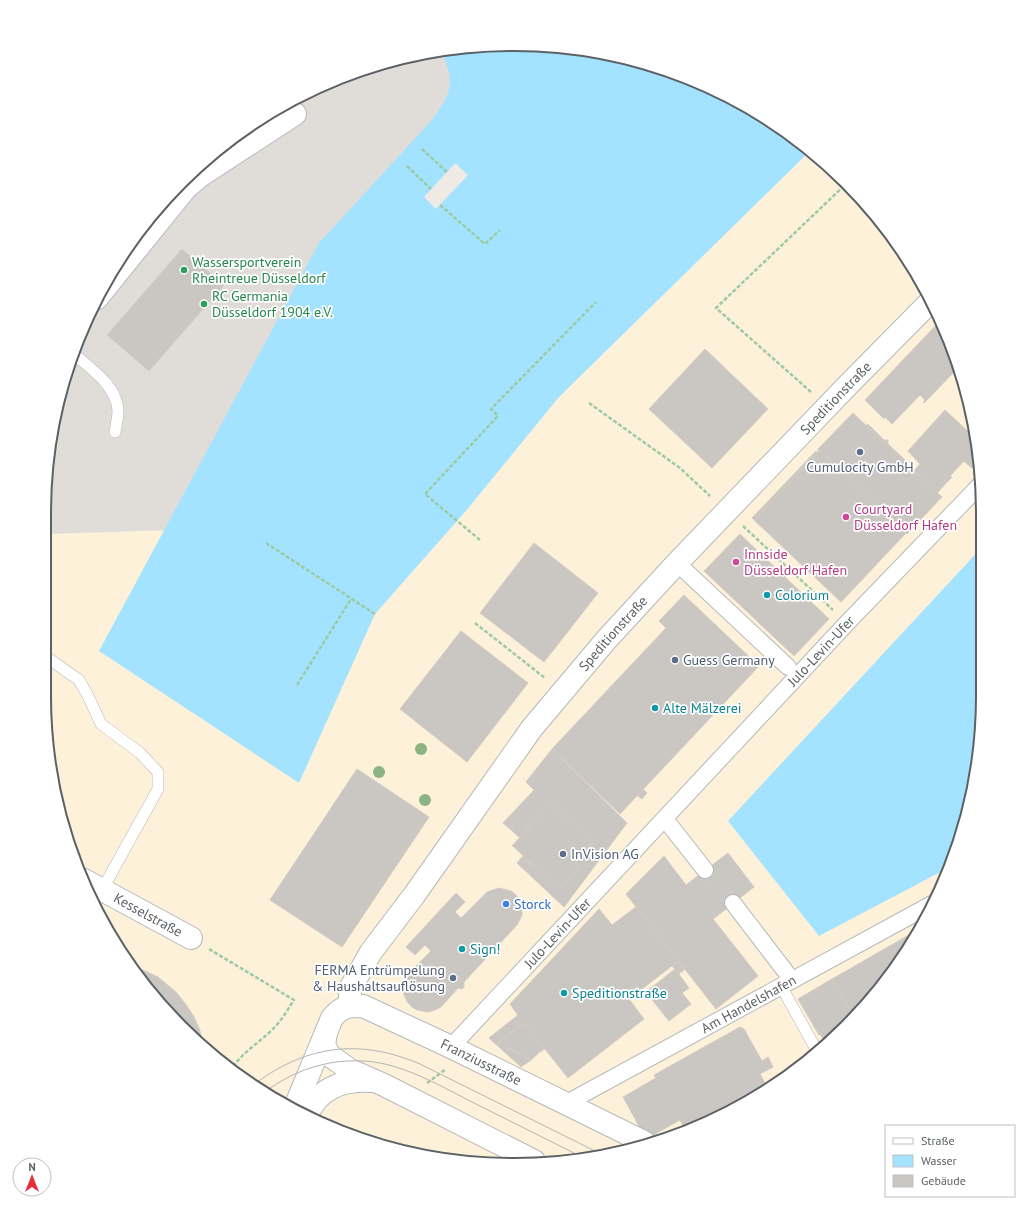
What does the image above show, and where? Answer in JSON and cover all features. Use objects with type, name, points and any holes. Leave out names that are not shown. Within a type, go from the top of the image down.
[{"type":"street","points":[[208,167],[294,114]]},
{"type":"street","points":[[125,264],[191,182]]},
{"type":"street","name":"Speditionstraße","points":[[350,1006],[350,989],[371,952],[415,894],[532,728],[612,634],[677,563],[926,306]]},
{"type":"street","name":"Julo-Levin-Ufer","points":[[455,1049],[665,819],[847,623],[975,490]]},
{"type":"street","points":[[677,563],[788,667]]},
{"type":"street","points":[[665,819],[706,870]]},
{"type":"street","name":"Kesselstraße","points":[[93,885],[191,938]]},
{"type":"street","points":[[733,903],[786,983]]},
{"type":"street","name":"Am Handelshafen","points":[[565,1104],[924,909]]},
{"type":"street","points":[[296,1104],[332,1018],[338,1010],[350,1006]]},
{"type":"street","name":"Franziusstraße","points":[[350,1006],[363,1006],[375,1011],[640,1140]]},
{"type":"street","points":[[326,1033],[324,1045],[329,1055],[350,1070],[384,1085],[527,1158]]},
{"type":"street","points":[[309,1110],[322,1094],[332,1087],[344,1082],[359,1080],[371,1081],[384,1085]]},
{"type":"lane","points":[[78,358],[106,383],[112,393],[118,408],[115,432]]},
{"type":"lane","points":[[51,660],[79,680],[101,724],[140,753],[158,772],[158,789],[93,885]]},
{"type":"lane","points":[[786,983],[815,1046]]},
{"type":"path","points":[[422,149],[447,172]]},
{"type":"path","points":[[407,166],[431,189]]},
{"type":"path","points":[[827,407],[716,308],[842,187]]},
{"type":"path","points":[[440,205],[485,244],[500,230]]},
{"type":"path","points":[[480,540],[425,494],[498,416],[491,409],[596,302]]},
{"type":"path","points":[[589,403],[680,468],[829,607]]},
{"type":"path","points":[[266,543],[375,614]]},
{"type":"path","points":[[297,685],[351,599]]},
{"type":"path","points":[[475,623],[563,692]]},
{"type":"path","points":[[191,938],[294,1000],[280,1022],[239,1058],[235,1064]]},
{"type":"path","points":[[414,1101],[420,1088],[450,1066],[455,1049]]},
{"type":"shaded area","points":[[483,52],[536,52],[231,528],[51,534],[52,483],[55,453],[67,394],[86,337],[113,282],[125,263],[186,186],[232,147],[257,129],[282,113],[309,99],[337,86],[365,76],[423,60]]},
{"type":"shaded area","points":[[768,128],[795,147],[841,186],[880,232],[898,257],[914,282],[941,337],[960,394],[967,423],[975,483],[976,514],[976,696],[972,756],[967,786],[951,844],[941,872],[914,927],[880,977],[841,1023],[795,1062],[745,1096],[718,1110],[690,1123],[633,1142],[604,1149],[544,1157],[483,1157],[453,1154],[423,1149],[365,1133],[337,1123],[282,1096],[232,1062],[186,1023],[147,977],[113,927],[86,872],[67,815],[60,786],[52,726],[51,534],[231,528]]},
{"type":"water","points":[[514,51],[574,55],[633,67],[690,86],[718,99],[745,113],[770,129],[805,156],[559,397],[465,512],[375,614],[299,783],[99,651],[319,243],[438,112],[447,95],[449,87],[449,71],[443,57],[483,52]]},
{"type":"water","points":[[976,554],[976,696],[972,756],[960,815],[941,872],[819,936],[728,821]]},
{"type":"pier","points":[[455,163],[468,175],[436,209],[424,197]]},
{"type":"building","points":[[182,249],[224,285],[149,371],[107,335]]},
{"type":"building","points":[[936,326],[953,373],[924,403],[923,402],[925,400],[920,395],[892,424],[885,417],[884,419],[865,400]]},
{"type":"building","points":[[705,349],[768,409],[712,468],[649,409]]},
{"type":"building","points":[[945,410],[968,432],[973,467],[972,468],[964,461],[937,493],[914,471],[920,464],[908,451]]},
{"type":"building","points":[[853,413],[942,497],[907,534],[818,449]]},
{"type":"building","points":[[868,424],[884,440],[888,440],[888,444],[905,460],[904,461],[866,426]]},
{"type":"building","points":[[818,449],[906,533],[841,602],[754,520],[819,451]]},
{"type":"building","points":[[816,451],[818,453],[754,520],[752,518]]},
{"type":"building","name":"Colorium","points":[[740,534],[829,619],[794,656],[704,571]]},
{"type":"building","points":[[534,543],[598,593],[544,662],[480,613]]},
{"type":"building","name":"Alte Mälzerei","points":[[684,595],[759,666],[620,814],[552,749],[666,628],[659,621]]},
{"type":"building","points":[[461,631],[528,683],[467,762],[400,709]]},
{"type":"building","points":[[552,749],[627,823],[564,907],[517,863],[523,856],[559,890],[580,868],[575,863],[594,842],[593,843],[551,803],[528,829],[518,820],[510,829],[503,823],[534,790],[526,782]]},
{"type":"building","points":[[357,769],[429,817],[342,947],[270,900]]},
{"type":"building","points":[[643,789],[647,793],[642,799],[637,795]]},
{"type":"building","points":[[551,803],[593,843],[594,842],[575,863],[580,868],[559,890],[512,846]]},
{"type":"building","points":[[518,820],[528,829],[520,838],[510,829]]},
{"type":"building","points":[[728,853],[754,887],[713,919],[758,976],[716,1009],[626,894],[664,856],[686,885]]},
{"type":"building","name":"Sign!","points":[[499,888],[511,891],[521,902],[522,915],[517,925],[464,982],[464,987],[462,989],[458,988],[441,1007],[428,1012],[417,1010],[412,1007],[404,995],[403,987],[405,980],[409,973],[431,951],[425,945],[415,955],[406,947],[456,893],[465,902],[455,912],[461,918],[487,892]]},
{"type":"building","points":[[636,907],[685,969],[684,970],[677,962],[629,999],[644,1019],[568,1078],[545,1049],[540,1052],[544,1048],[524,1023],[497,1043],[531,1060],[521,1067],[489,1038],[518,1015],[510,1004],[599,909],[612,925]]},
{"type":"building","points":[[909,935],[880,977],[851,1012],[832,979]]},
{"type":"building","points":[[677,962],[684,970],[679,974],[672,966]]},
{"type":"building","points":[[142,969],[158,977],[176,992],[187,1006],[199,1028],[201,1036],[186,1023]]},
{"type":"building","points":[[675,969],[689,988],[682,993],[691,1004],[669,1021],[646,992]]},
{"type":"building","points":[[832,979],[851,1012],[841,1023],[823,1039],[820,1034],[819,1035],[798,999]]},
{"type":"building","points":[[524,1023],[544,1048],[531,1060],[497,1043]]},
{"type":"building","points":[[740,1027],[744,1029],[762,1061],[768,1057],[773,1067],[760,1074],[765,1083],[745,1096],[690,1123],[683,1126],[680,1120],[646,1138],[623,1097],[656,1078],[654,1075]]},
{"type":"tunnel","points":[[705,870],[733,903]]},
{"type":"tram line","points":[[259,1081],[272,1072],[312,1054],[333,1050],[354,1049],[375,1051],[397,1056],[420,1064],[594,1151]]},
{"type":"tram line","points":[[270,1088],[296,1073],[330,1063],[366,1061],[384,1064],[402,1069],[431,1081],[576,1154]]},
{"type":"place","name":"Wassersportverein Rheintreue Düsseldorf","points":[[184,270]]},
{"type":"place","name":"RC Germania Düsseldorf 1904 e.V.","points":[[204,304]]},
{"type":"place","name":"Cumulocity GmbH","points":[[860,452]]},
{"type":"place","name":"Courtyard Düsseldorf Hafen","points":[[846,517]]},
{"type":"place","name":"Innside Düsseldorf Hafen","points":[[736,562]]},
{"type":"place","name":"Colorium","points":[[767,595]]},
{"type":"place","name":"Guess Germany","points":[[675,660]]},
{"type":"place","name":"Alte Mälzerei","points":[[655,708]]},
{"type":"place","name":"InVision AG","points":[[563,854]]},
{"type":"place","name":"Storck","points":[[506,904]]},
{"type":"place","name":"Sign!","points":[[462,949]]},
{"type":"place","name":"FERMA Entrümpelung & Haushaltsauflösung","points":[[453,978]]},
{"type":"place","name":"Speditionstraße","points":[[564,993]]}]
